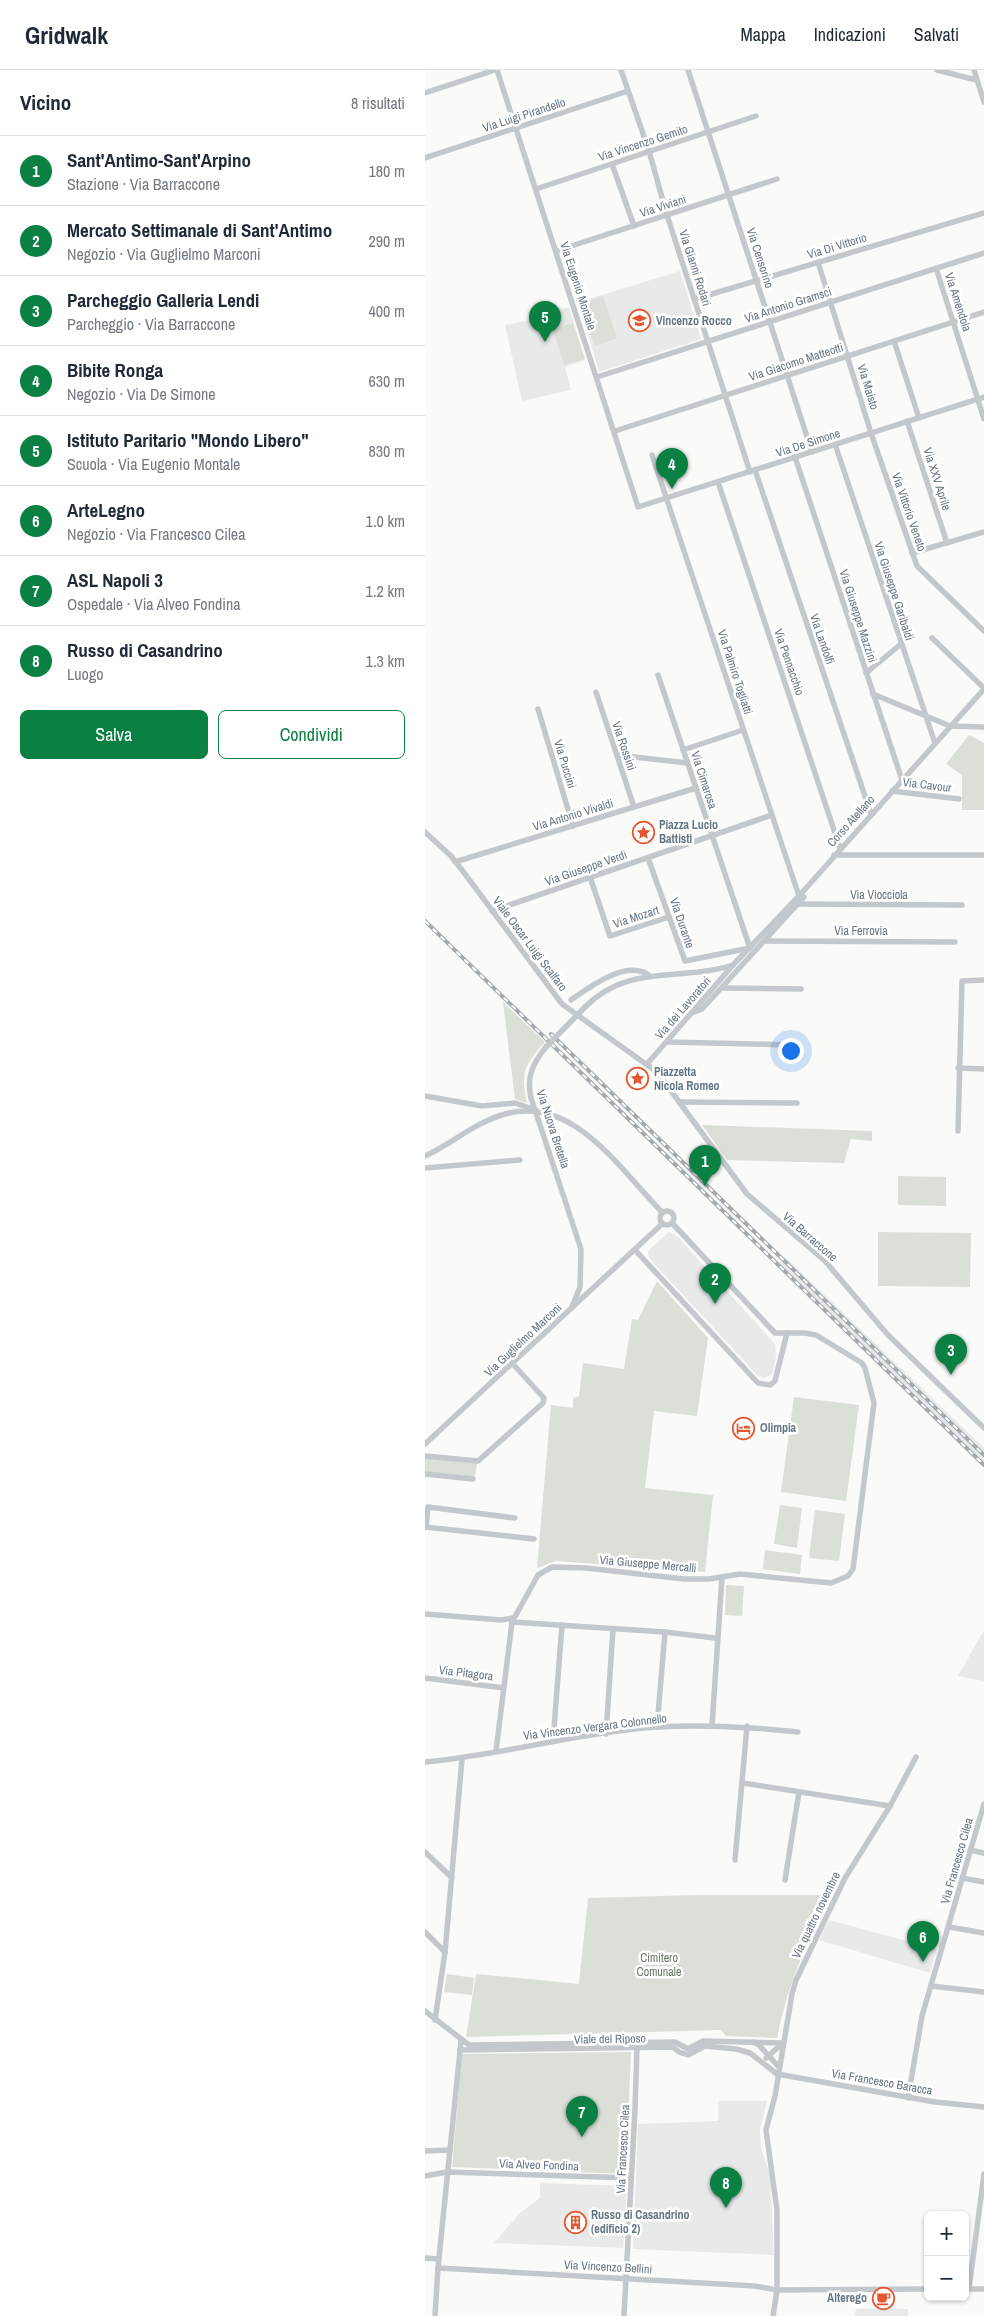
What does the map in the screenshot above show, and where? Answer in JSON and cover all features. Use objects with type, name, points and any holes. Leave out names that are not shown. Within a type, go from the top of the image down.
[{"type":"street","points":[[425,93],[496,70]]},
{"type":"street","name":"Via Eugenio Montale","points":[[496,70],[615,431],[638,507]]},
{"type":"street","name":"Via Gianni Rodari","points":[[621,70],[649,151],[667,215],[725,395],[752,471]]},
{"type":"street","name":"Via Censorino","points":[[688,70],[812,452]]},
{"type":"street","points":[[937,70],[976,80]]},
{"type":"street","points":[[974,70],[984,102]]},
{"type":"street","name":"Via Luigi Pirandello","points":[[425,158],[628,91]]},
{"type":"street","name":"Via Vincenzo Gemito","points":[[536,188],[756,116]]},
{"type":"street","points":[[612,164],[634,226]]},
{"type":"street","name":"Via Viviani","points":[[556,251],[777,180]]},
{"type":"street","name":"Via Di Vittorio","points":[[695,299],[984,213]]},
{"type":"street","name":"Via Antonio Gramsci","points":[[597,377],[984,252]]},
{"type":"street","name":"Via Maisto","points":[[818,262],[871,433]]},
{"type":"street","name":"Via Amendola","points":[[936,268],[981,398],[984,419]]},
{"type":"street","name":"Via Giacomo Matteotti","points":[[615,431],[984,312]]},
{"type":"street","points":[[894,341],[919,418]]},
{"type":"street","name":"Via De Simone","points":[[638,507],[981,398]]},
{"type":"street","name":"Via XXV Aprile","points":[[907,421],[947,543]]},
{"type":"street","name":"Via Vittorio Veneto","points":[[871,433],[917,566],[984,630]]},
{"type":"street","name":"Via Giuseppe Garibaldi","points":[[835,444],[935,743]]},
{"type":"street","name":"Via Palmiro Togliatti","points":[[652,455],[799,896]]},
{"type":"street","name":"Via Giuseppe Mazzini","points":[[795,457],[901,780]]},
{"type":"street","name":"Via Landolfi","points":[[752,471],[871,814]]},
{"type":"street","name":"Via Pennacchio","points":[[718,482],[840,848]]},
{"type":"street","points":[[912,552],[984,532]]},
{"type":"street","points":[[932,638],[984,688]]},
{"type":"street","points":[[866,673],[901,644]]},
{"type":"street","name":"Via Cimarosa","points":[[658,675],[750,948]]},
{"type":"street","name":"Corso Atellano","points":[[733,965],[799,896],[984,688]]},
{"type":"street","name":"Via Rossini","points":[[595,692],[634,807]]},
{"type":"street","points":[[873,694],[950,726],[984,727]]},
{"type":"street","name":"Via Puccini","points":[[538,709],[573,826]]},
{"type":"street","points":[[683,750],[743,730]]},
{"type":"street","points":[[617,755],[687,762]]},
{"type":"street","name":"Via Antonio Vivaldi","points":[[455,862],[696,788]]},
{"type":"street","name":"Via Cavour","points":[[892,791],[959,799]]},
{"type":"street","name":"Via Giuseppe Verdi","points":[[492,911],[772,815]]},
{"type":"street","name":"Viale Oscar Luigi Scalfaro","points":[[425,832],[455,862],[562,1004],[657,1072]]},
{"type":"street","points":[[834,855],[984,855]]},
{"type":"street","name":"Via Durante","points":[[649,858],[685,961],[750,948]]},
{"type":"street","name":"Via Mozart","points":[[590,877],[610,936],[669,917]]},
{"type":"street","points":[[693,1012],[703,1009],[766,941],[804,897],[799,896]]},
{"type":"street","name":"Via Viocciola","points":[[797,904],[962,906]]},
{"type":"street","name":"Via Ferrovia","points":[[766,941],[955,942]]},
{"type":"street","name":"Via dei Lavoratori","points":[[647,1064],[733,965]]},
{"type":"street","name":"Via Nuova Bretella","points":[[571,1309],[580,1287],[581,1250],[531,1098],[530,1074],[534,1064],[546,1047],[585,1007],[615,985],[650,976],[696,974],[733,965]]},
{"type":"street","points":[[571,1000],[597,982],[621,973],[640,971],[650,976]]},
{"type":"street","points":[[958,1131],[958,1068],[962,981],[984,980]]},
{"type":"street","points":[[722,988],[801,988]]},
{"type":"street","points":[[667,1042],[798,1045]]},
{"type":"street","points":[[958,1068],[984,1069]]},
{"type":"street","name":"Via Barraccone","points":[[657,1072],[747,1194],[825,1262],[888,1335],[984,1428]]},
{"type":"street","points":[[425,1096],[483,1106],[515,1103],[567,1120],[587,1133],[662,1212]]},
{"type":"street","points":[[679,1102],[797,1103]]},
{"type":"street","points":[[425,1156],[446,1146],[489,1120],[504,1114],[546,1113]]},
{"type":"street","points":[[425,1168],[520,1160]]},
{"type":"street","points":[[668,1211],[673,1214],[675,1218],[672,1223],[666,1226],[662,1224],[659,1218],[662,1212],[668,1211]]},
{"type":"street","points":[[635,1250],[758,1383],[770,1385],[775,1381],[787,1333],[775,1334],[672,1223]]},
{"type":"street","name":"Via Guglielmo Marconi","points":[[425,1444],[662,1224]]},
{"type":"street","name":"Via Giuseppe Mercalli","points":[[496,1751],[513,1620],[539,1575],[552,1567],[586,1568],[684,1579],[740,1574],[831,1583],[848,1576],[853,1569],[861,1517],[874,1396],[867,1373],[861,1364],[816,1335],[787,1333]]},
{"type":"street","points":[[425,1456],[478,1461],[543,1403],[544,1398],[513,1363]]},
{"type":"street","points":[[425,1474],[473,1479]]},
{"type":"street","points":[[515,1518],[428,1507],[425,1527],[534,1539]]},
{"type":"street","points":[[712,1726],[721,1577]]},
{"type":"street","points":[[425,1614],[665,1632],[715,1638]]},
{"type":"street","points":[[553,1741],[562,1625]]},
{"type":"street","points":[[606,1734],[613,1629]]},
{"type":"street","points":[[657,1727],[665,1632]]},
{"type":"street","name":"Via Pitagora","points":[[425,1678],[504,1688]]},
{"type":"street","points":[[735,1860],[747,1726]]},
{"type":"street","name":"Via Vincenzo Vergara Colonnello","points":[[425,1762],[462,1759],[553,1741],[657,1727],[747,1726],[798,1732]]},
{"type":"street","name":"Via quattro novembre","points":[[779,2066],[790,2005],[799,1973],[845,1878],[890,1806],[916,1757]]},
{"type":"street","points":[[435,2020],[445,1952],[462,1759]]},
{"type":"street","points":[[743,1783],[890,1806]]},
{"type":"street","points":[[785,1880],[799,1792]]},
{"type":"street","name":"Via Francesco Cilea","points":[[908,2098],[922,2016],[983,1808]]},
{"type":"street","points":[[970,1850],[984,1854]]},
{"type":"street","points":[[425,1852],[452,1878]]},
{"type":"street","points":[[962,1878],[984,1882]]},
{"type":"street","points":[[949,1927],[984,1933]]},
{"type":"street","points":[[425,1932],[445,1952]]},
{"type":"street","points":[[931,1986],[984,1992]]},
{"type":"street","points":[[425,2011],[461,2041],[447,2172],[435,2316]]},
{"type":"street","name":"Viale del Riposo","points":[[461,2041],[469,2046],[637,2045],[673,2047],[679,2052],[688,2055],[705,2046],[725,2047],[737,2049],[755,2056],[777,2074]]},
{"type":"street","name":"Viale del Riposo","points":[[460,2050],[637,2045],[675,2042],[688,2049],[703,2041],[783,2043]]},
{"type":"street","points":[[750,2041],[759,2045],[779,2066],[775,2096],[765,2130],[776,2193],[777,2290],[773,2316]]},
{"type":"street","points":[[763,2063],[768,2055],[783,2043]]},
{"type":"street","name":"Via Francesco Cilea","points":[[624,2316],[637,2045]]},
{"type":"street","points":[[755,2056],[762,2056],[763,2049]]},
{"type":"street","name":"Via Francesco Baracca","points":[[777,2074],[908,2098],[984,2107]]},
{"type":"street","points":[[425,2151],[450,2150]]},
{"type":"street","name":"Via Alveo Fondina","points":[[425,2176],[447,2172],[631,2178]]},
{"type":"street","points":[[969,2275],[984,2174]]},
{"type":"street","points":[[425,2258],[439,2259]]},
{"type":"street","name":"Via Vincenzo Bellini","points":[[438,2268],[755,2286],[777,2290],[924,2289]]},
{"type":"street","points":[[969,2289],[984,2290]]},
{"type":"shaded area","name":"Vincenzo Rocco","points":[[680,271],[701,339],[599,372],[579,302]]},
{"type":"shaded area","points":[[569,307],[585,360],[565,367],[571,390],[522,401],[505,325],[550,316],[549,312]]},
{"type":"shaded area","points":[[669,1232],[678,1237],[775,1344],[776,1357],[772,1374],[765,1378],[758,1376],[649,1258],[648,1251]]},
{"type":"shaded area","points":[[785,1257],[984,1448],[984,1467],[776,1266]]},
{"type":"shaded area","points":[[984,1631],[984,1681],[958,1676],[981,1635]]},
{"type":"shaded area","points":[[829,1920],[937,1949],[930,1973],[819,1940]]},
{"type":"shaded area","points":[[718,2101],[767,2101],[760,2129],[761,2148],[770,2174],[774,2255],[633,2249],[638,2124],[718,2121]]},
{"type":"shaded area","points":[[540,2183],[627,2186],[623,2248],[494,2243],[520,2213],[540,2198]]},
{"type":"shaded area","points":[[856,2309],[908,2309],[908,2316],[855,2316]]},
{"type":"green space","points":[[603,296],[617,338],[595,346],[580,304]]},
{"type":"green space","points":[[573,323],[585,359],[564,365],[553,329]]},
{"type":"green space","points":[[969,735],[984,743],[984,810],[962,810],[962,775],[946,764]]},
{"type":"green space","points":[[503,1002],[545,1042],[533,1056],[526,1069],[524,1083],[527,1103],[515,1099]]},
{"type":"green space","points":[[702,1125],[872,1131],[872,1141],[851,1139],[844,1163],[727,1160]]},
{"type":"green space","points":[[898,1176],[946,1177],[946,1206],[898,1205]]},
{"type":"green space","points":[[878,1232],[971,1233],[970,1287],[878,1286]]},
{"type":"green space","points":[[657,1281],[708,1338],[697,1416],[654,1411],[645,1488],[713,1495],[705,1572],[556,1561],[537,1568],[551,1405],[573,1408],[573,1398],[579,1396],[583,1363],[624,1369],[632,1319],[638,1320]]},
{"type":"green space","points":[[794,1397],[859,1405],[846,1501],[781,1492]]},
{"type":"green space","points":[[425,1457],[477,1463],[475,1477],[425,1472]]},
{"type":"green space","points":[[780,1505],[802,1508],[797,1548],[774,1544]]},
{"type":"green space","points":[[815,1510],[845,1514],[839,1561],[809,1558]]},
{"type":"green space","points":[[765,1550],[802,1555],[800,1574],[763,1569]]},
{"type":"green space","points":[[726,1585],[744,1586],[742,1616],[725,1615]]},
{"type":"green space","name":"Cimitero Comunale","points":[[699,1895],[831,1895],[792,1982],[777,2038],[726,2036],[721,2030],[466,2037],[476,1974],[579,1984],[588,1898]]},
{"type":"green space","points":[[447,1974],[474,1978],[472,1995],[444,1992]]},
{"type":"green space","points":[[631,2052],[626,2174],[452,2167],[462,2054]]},
{"type":"railway","points":[[425,921],[984,1465]]},
{"type":"railway","points":[[551,1034],[984,1455]]},
{"type":"place","name":"Vincenzo Rocco","points":[[640,321]]},
{"type":"place","name":"Istituto Paritario \"Mondo Libero\"","points":[[545,342]]},
{"type":"place","name":"Bibite Ronga","points":[[672,489]]},
{"type":"place","name":"Piazza Lucio Battisti","points":[[643,832]]},
{"type":"place","name":"Piazzetta Nicola Romeo","points":[[638,1079]]},
{"type":"place","name":"Sant'Antimo-Sant'Arpino","points":[[705,1186]]},
{"type":"place","name":"Mercato Settimanale di Sant'Antimo","points":[[715,1304]]},
{"type":"place","name":"Parcheggio Galleria Lendi","points":[[951,1375]]},
{"type":"place","name":"Olimpia","points":[[744,1428]]},
{"type":"place","name":"ArteLegno","points":[[923,1962]]},
{"type":"place","name":"ASL Napoli 3","points":[[582,2137]]},
{"type":"place","name":"Russo di Casandrino","points":[[726,2208]]},
{"type":"place","name":"Russo di Casandrino (edificio 2)","points":[[575,2222]]},
{"type":"place","name":"Alterego","points":[[883,2298]]}]
